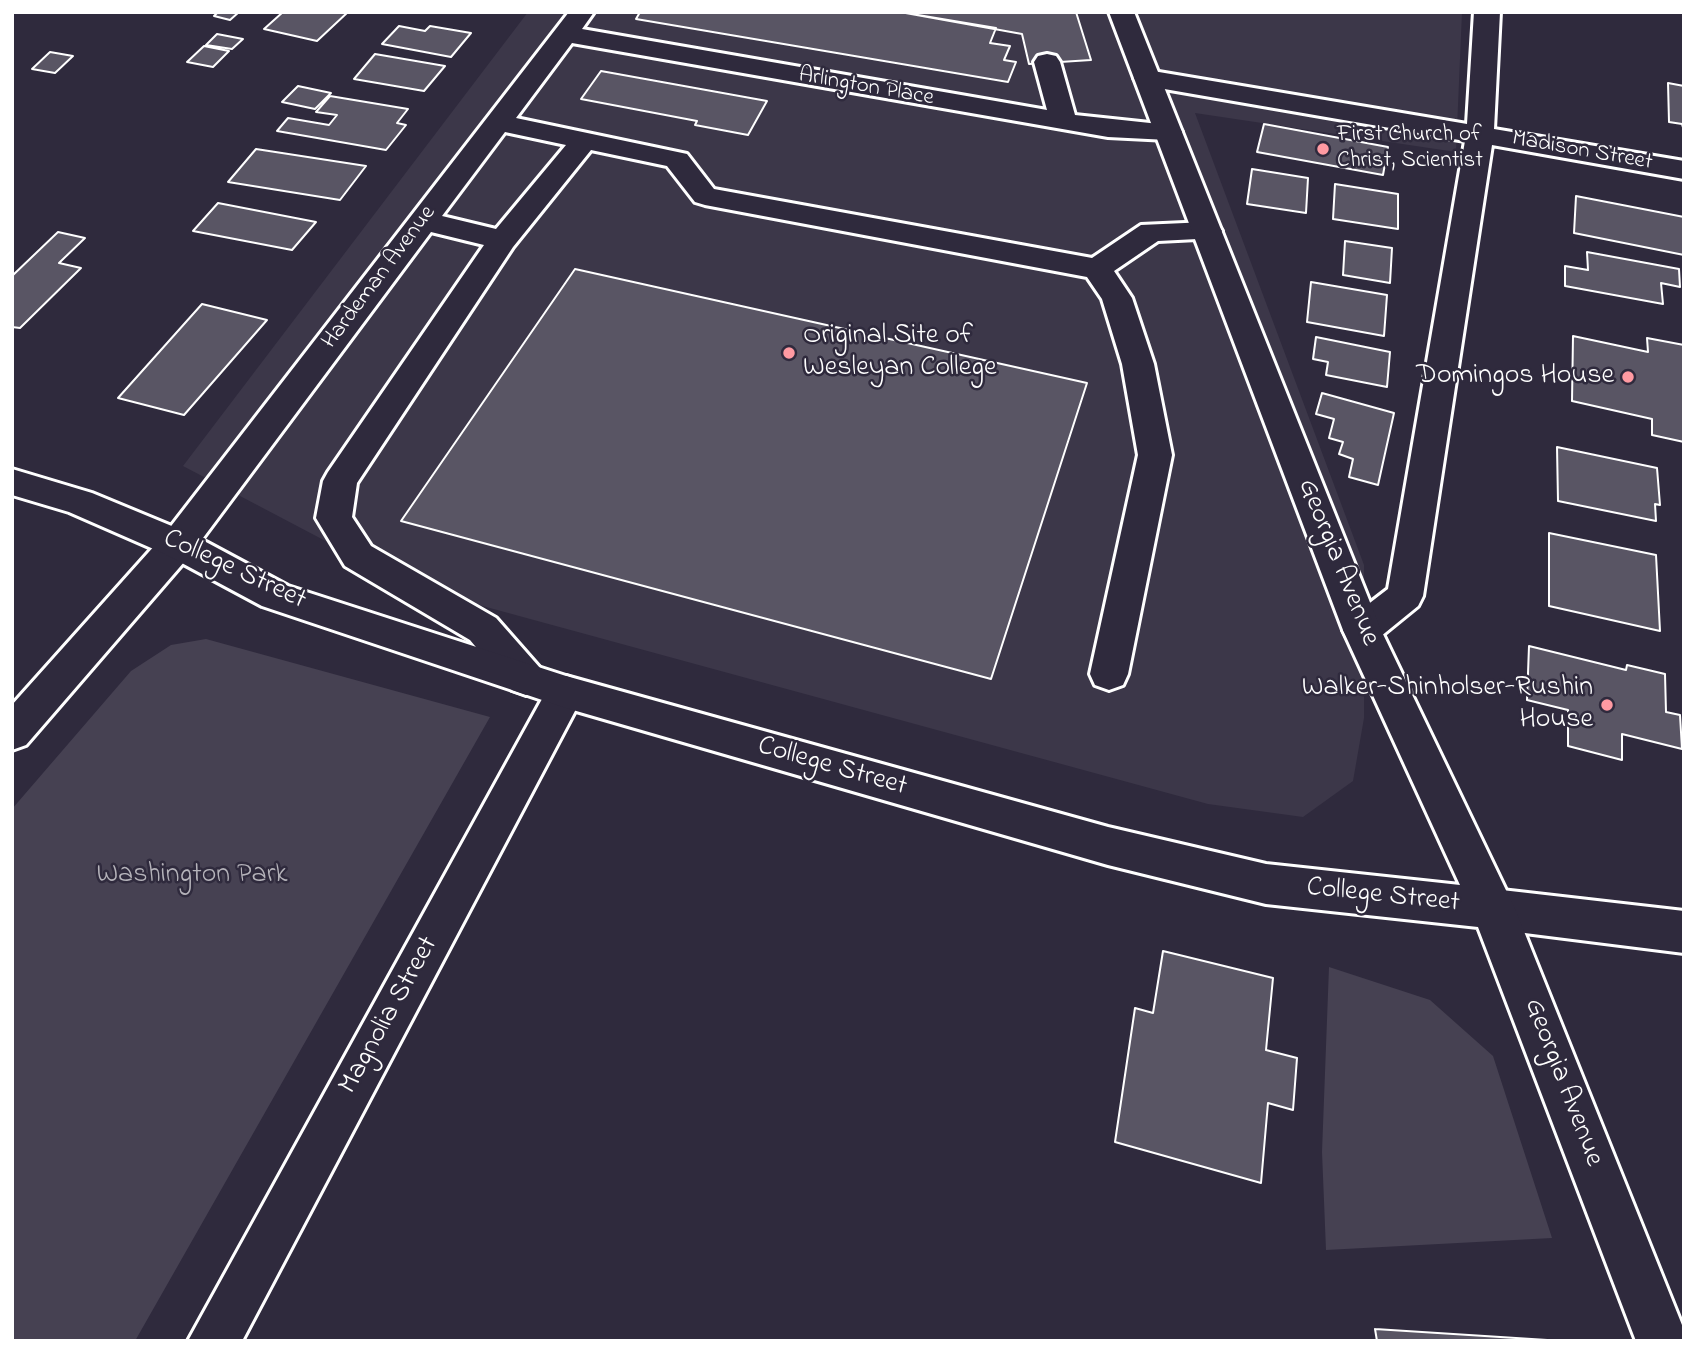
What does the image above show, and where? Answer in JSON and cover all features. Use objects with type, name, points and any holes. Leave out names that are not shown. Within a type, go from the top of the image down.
[{"type":"street","name":"Georgia Avenue","points":[[1121,12],[1362,630],[1493,909],[1662,1341]]},
{"type":"street","points":[[1362,630],[1405,596],[1480,133],[1487,12]]},
{"type":"street","name":"Arlington Place","points":[[573,23],[1063,121],[1108,129],[1168,132]]},
{"type":"street","name":"Hardeman Avenue","points":[[12,733],[178,544],[573,23]]},
{"type":"street","points":[[1047,62],[1063,121]]},
{"type":"street","points":[[1147,78],[1480,133]]},
{"type":"street","points":[[498,122],[677,160],[705,196],[1097,268],[1151,232],[1207,231]]},
{"type":"street","name":"Madison Street","points":[[1480,133],[1684,170]]},
{"type":"street","points":[[546,685],[483,629],[432,602],[358,555],[334,518],[340,481],[503,240],[586,139]]},
{"type":"street","points":[[422,221],[503,240]]},
{"type":"street","points":[[1097,268],[1117,298],[1134,351],[1155,455],[1109,674]]},
{"type":"street","name":"College Street","points":[[12,482],[80,502],[178,544],[275,596],[546,685],[1108,846],[1266,884],[1684,932]]},
{"type":"street","name":"Magnolia Street","points":[[214,1341],[546,685]]},
{"type":"shaded area","points":[[528,12],[1462,12],[1456,152],[1195,113],[1364,565],[1364,718],[1353,781],[1303,817],[1208,804],[413,587],[183,466]]},
{"type":"green space","name":"Washington Park","points":[[206,639],[490,717],[135,1341],[12,1341],[12,809],[131,671],[171,645]]},
{"type":"green space","points":[[1329,967],[1430,1000],[1493,1056],[1552,1238],[1326,1250],[1322,1152]]},
{"type":"building","points":[[218,12],[239,12],[230,20],[214,16]]},
{"type":"building","points":[[283,12],[348,12],[317,41],[264,29]]},
{"type":"building","points":[[640,12],[900,12],[996,28],[990,43],[1010,46],[1004,60],[1016,62],[1008,82],[636,19]]},
{"type":"building","points":[[900,12],[1076,12],[1091,60],[1029,64],[1022,34]]},
{"type":"building","points":[[399,26],[425,31],[430,26],[471,33],[451,57],[382,44]]},
{"type":"building","points":[[217,34],[243,39],[232,49],[206,45]]},
{"type":"building","points":[[204,46],[229,51],[213,67],[187,62]]},
{"type":"building","points":[[50,52],[73,56],[55,73],[32,69]]},
{"type":"building","points":[[375,54],[445,66],[424,91],[354,79]]},
{"type":"building","points":[[601,71],[767,101],[748,135],[695,125],[697,121],[581,99]]},
{"type":"building","points":[[1668,83],[1684,86],[1684,131],[1682,124],[1669,122]]},
{"type":"building","points":[[298,86],[331,93],[315,109],[282,102]]},
{"type":"building","points":[[330,96],[408,109],[397,123],[406,125],[386,150],[277,131],[288,118],[329,125],[337,115],[316,112]]},
{"type":"building","name":"First Church of Christ, Scientist","points":[[1264,124],[1388,147],[1383,175],[1257,152]]},
{"type":"building","points":[[256,149],[366,166],[340,200],[228,182]]},
{"type":"building","points":[[1252,169],[1308,178],[1306,213],[1247,204]]},
{"type":"building","points":[[1335,184],[1398,194],[1398,229],[1333,219]]},
{"type":"building","points":[[1576,196],[1684,217],[1684,255],[1574,233]]},
{"type":"building","points":[[218,203],[316,222],[292,250],[193,231]]},
{"type":"building","points":[[58,232],[85,238],[59,263],[81,268],[20,328],[12,327],[12,276]]},
{"type":"building","points":[[1345,241],[1392,248],[1390,283],[1343,275]]},
{"type":"building","points":[[1587,252],[1679,269],[1680,287],[1661,283],[1663,304],[1565,286],[1565,266],[1588,270]]},
{"type":"building","points":[[575,269],[1087,383],[991,679],[401,521]]},
{"type":"building","points":[[1311,282],[1387,295],[1384,336],[1307,322]]},
{"type":"building","points":[[202,304],[267,320],[184,415],[118,398]]},
{"type":"building","name":"Domingos House","points":[[1573,336],[1648,352],[1647,338],[1684,345],[1684,442],[1652,435],[1652,419],[1572,401]]},
{"type":"building","points":[[1316,337],[1390,352],[1387,387],[1326,375],[1328,362],[1313,359]]},
{"type":"building","points":[[1322,393],[1394,413],[1378,485],[1349,477],[1353,459],[1339,454],[1343,442],[1329,438],[1334,419],[1316,414]]},
{"type":"building","points":[[1557,447],[1657,468],[1660,505],[1655,504],[1656,521],[1558,501]]},
{"type":"building","points":[[1549,533],[1656,555],[1660,631],[1549,606]]},
{"type":"building","name":"Walker-Shinholser-Rushin House","points":[[1529,646],[1626,670],[1627,665],[1665,674],[1666,712],[1680,715],[1682,749],[1622,734],[1622,760],[1568,746],[1568,710],[1527,700]]},
{"type":"building","points":[[1163,951],[1273,978],[1266,1050],[1297,1058],[1293,1110],[1268,1103],[1261,1183],[1115,1142],[1135,1008],[1153,1013]]},
{"type":"building","points":[[1375,1329],[1563,1341],[1377,1341]]},
{"type":"place","name":"First Church of Christ, Scientist","points":[[1323,149]]},
{"type":"place","name":"Original Site of Wesleyan College","points":[[789,353]]},
{"type":"place","name":"Domingos House","points":[[1628,377]]},
{"type":"place","name":"Walker-Shinholser-Rushin House","points":[[1607,705]]}]
